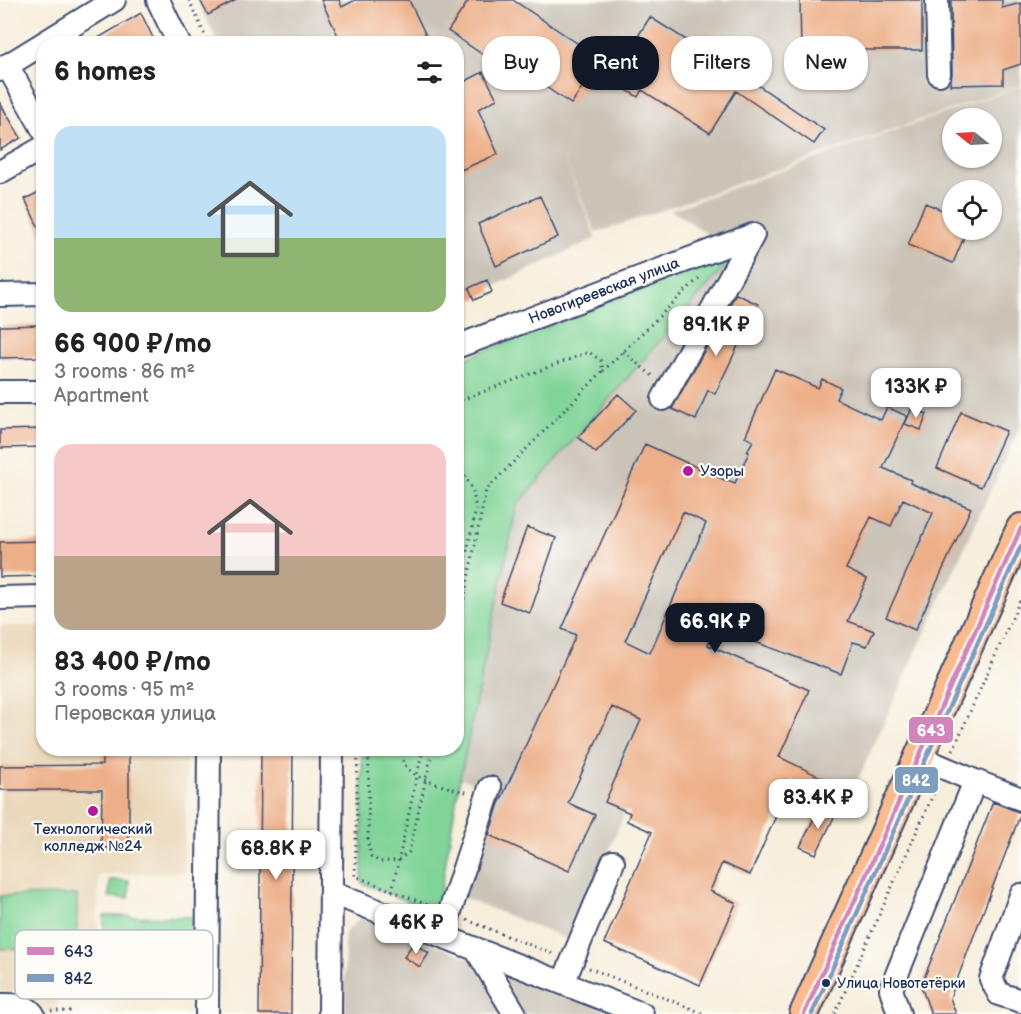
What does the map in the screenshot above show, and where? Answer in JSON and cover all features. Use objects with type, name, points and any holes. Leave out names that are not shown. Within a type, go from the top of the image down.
[{"type":"main road","points":[[804,1014],[1021,528]]},
{"type":"street","points":[[55,36],[114,0]]},
{"type":"street","points":[[158,0],[175,36]]},
{"type":"street","points":[[937,0],[939,74]]},
{"type":"street","points":[[36,48],[4,67],[36,118]]},
{"type":"street","points":[[0,172],[36,152]]},
{"type":"street","name":"Новогиреевская улица","points":[[464,344],[753,236],[661,390]]},
{"type":"street","points":[[0,295],[36,294]]},
{"type":"street","points":[[0,392],[36,392]]},
{"type":"street","points":[[0,598],[36,597]]},
{"type":"street","points":[[208,930],[210,756]]},
{"type":"street","points":[[330,1014],[332,756]]},
{"type":"street","points":[[919,757],[1021,799]]},
{"type":"street","points":[[899,1014],[891,989],[975,781]]},
{"type":"street","points":[[442,936],[488,793]]},
{"type":"street","points":[[563,983],[613,862]]},
{"type":"street","points":[[332,893],[642,1014]]},
{"type":"street","points":[[1021,895],[991,979],[999,993],[1021,1001]]},
{"type":"street","points":[[476,949],[514,1014]]},
{"type":"street","points":[[207,999],[207,1014]]},
{"type":"street","points":[[0,1005],[23,1007],[33,1014]]},
{"type":"path","points":[[189,0],[205,36]]},
{"type":"path","points":[[464,599],[486,490],[705,272]]},
{"type":"path","points":[[464,399],[589,352],[601,361],[603,371]]},
{"type":"path","points":[[623,352],[661,390]]},
{"type":"path","points":[[464,475],[473,490],[476,510],[464,564]]},
{"type":"path","points":[[835,1014],[1021,598]]},
{"type":"path","points":[[358,756],[355,876],[705,1014]]},
{"type":"path","points":[[369,756],[368,843],[371,856],[380,862],[399,860],[410,852],[432,756]]},
{"type":"path","points":[[403,756],[404,762],[417,776],[488,793]]},
{"type":"path","points":[[392,891],[421,756]]},
{"type":"shaded area","points":[[197,0],[1021,0],[1021,85],[955,108],[942,108],[942,113],[596,233],[561,151],[596,238],[464,300],[464,36],[215,36]]},
{"type":"shaded area","points":[[1021,86],[1021,424],[849,799],[662,722],[572,941],[462,897],[490,788],[460,778],[517,505],[736,253],[671,210],[942,114],[942,168],[1002,168],[1002,108],[959,108]]},
{"type":"shaded area","name":"Технологический колледж №24","points":[[0,626],[36,626],[36,756],[187,756],[184,873],[98,874],[98,930],[15,930],[15,999],[57,999],[57,1014],[0,1014]]},
{"type":"shaded area","points":[[362,917],[616,1014],[344,1014],[345,932]]},
{"type":"green space","points":[[737,252],[517,505],[460,778],[437,913],[362,883],[362,756],[464,756],[464,359]]},
{"type":"green space","points":[[110,880],[129,881],[129,898],[109,897]]},
{"type":"green space","points":[[77,895],[77,930],[15,930],[15,949],[0,949],[0,896]]},
{"type":"green space","points":[[104,916],[197,917],[197,930],[104,930]]},
{"type":"building","points":[[200,0],[236,0],[208,15]]},
{"type":"building","points":[[321,0],[339,0],[342,7],[355,0],[409,0],[426,36],[338,36]]},
{"type":"building","points":[[469,0],[513,0],[572,40],[572,90],[580,90],[571,104],[550,90],[560,90],[560,36],[482,36],[482,54],[464,42],[464,36],[455,36],[448,31]]},
{"type":"building","points":[[800,0],[922,0],[922,50],[868,50],[868,36],[801,36]]},
{"type":"building","points":[[951,0],[1002,0],[1002,8],[1021,3],[1021,64],[1003,70],[1003,84],[950,85],[952,74]]},
{"type":"building","points":[[141,13],[152,36],[102,36]]},
{"type":"building","points":[[650,17],[680,36],[671,36],[671,90],[765,90],[824,130],[814,144],[736,91],[710,133],[642,90],[659,90],[659,36],[638,36]]},
{"type":"building","points":[[482,73],[482,90],[492,90],[497,99],[478,109],[498,154],[464,169],[464,82]]},
{"type":"building","points":[[627,90],[642,90],[638,97]]},
{"type":"building","points":[[0,103],[21,138],[0,150]]},
{"type":"building","points":[[36,194],[36,222],[25,199]]},
{"type":"building","points":[[540,196],[558,237],[496,266],[478,224]]},
{"type":"building","points":[[925,203],[942,210],[942,240],[963,240],[953,263],[908,245]]},
{"type":"building","points":[[487,280],[492,292],[474,300],[469,288]]},
{"type":"building","points":[[736,294],[758,304],[715,394],[708,390],[696,420],[672,409]]},
{"type":"building","points":[[36,325],[36,357],[0,358],[0,326]]},
{"type":"building","points":[[775,369],[818,388],[822,379],[841,388],[836,399],[881,420],[887,407],[907,416],[883,468],[911,480],[910,483],[971,508],[915,630],[886,617],[933,513],[903,499],[891,526],[871,517],[846,569],[867,579],[848,621],[874,631],[867,646],[853,642],[841,674],[715,627],[708,645],[809,690],[779,757],[833,783],[826,797],[792,780],[750,875],[722,863],[710,891],[736,903],[700,985],[604,943],[652,832],[627,821],[630,813],[605,802],[641,720],[612,707],[568,803],[595,815],[569,871],[489,835],[498,806],[576,635],[562,629],[645,444],[735,483],[753,441],[745,437]],"holes":[[[683,512],[706,523],[650,653],[625,641]]]},
{"type":"building","points":[[618,394],[636,410],[596,453],[578,437]]},
{"type":"building","points":[[912,408],[927,414],[921,430],[905,424]]},
{"type":"building","points":[[961,412],[1006,431],[981,487],[937,468]]},
{"type":"building","points":[[36,429],[36,447],[0,448],[0,430]]},
{"type":"building","points":[[527,527],[556,538],[530,613],[500,602]]},
{"type":"building","points":[[36,541],[36,576],[0,577],[0,542]]},
{"type":"building","points":[[102,756],[129,756],[129,848],[101,848],[102,790],[0,790],[0,766],[102,765]]},
{"type":"building","points":[[261,756],[293,756],[291,1014],[259,1014]]},
{"type":"building","points":[[993,802],[1021,813],[950,998],[956,1014],[931,1014],[921,986]]},
{"type":"building","points":[[820,806],[836,813],[816,854],[800,847]]},
{"type":"building","points":[[413,943],[429,953],[420,967],[404,957]]},
{"type":"transit line","name":"643","points":[[804,1014],[1021,528]]},
{"type":"transit line","name":"842","points":[[812,1014],[1021,546]]},
{"type":"place","name":"Узоры","points":[[688,471]]},
{"type":"place","name":"Технологический колледж №24","points":[[93,811]]},
{"type":"place","name":"Улица Новотетёрки","points":[[826,983]]}]
